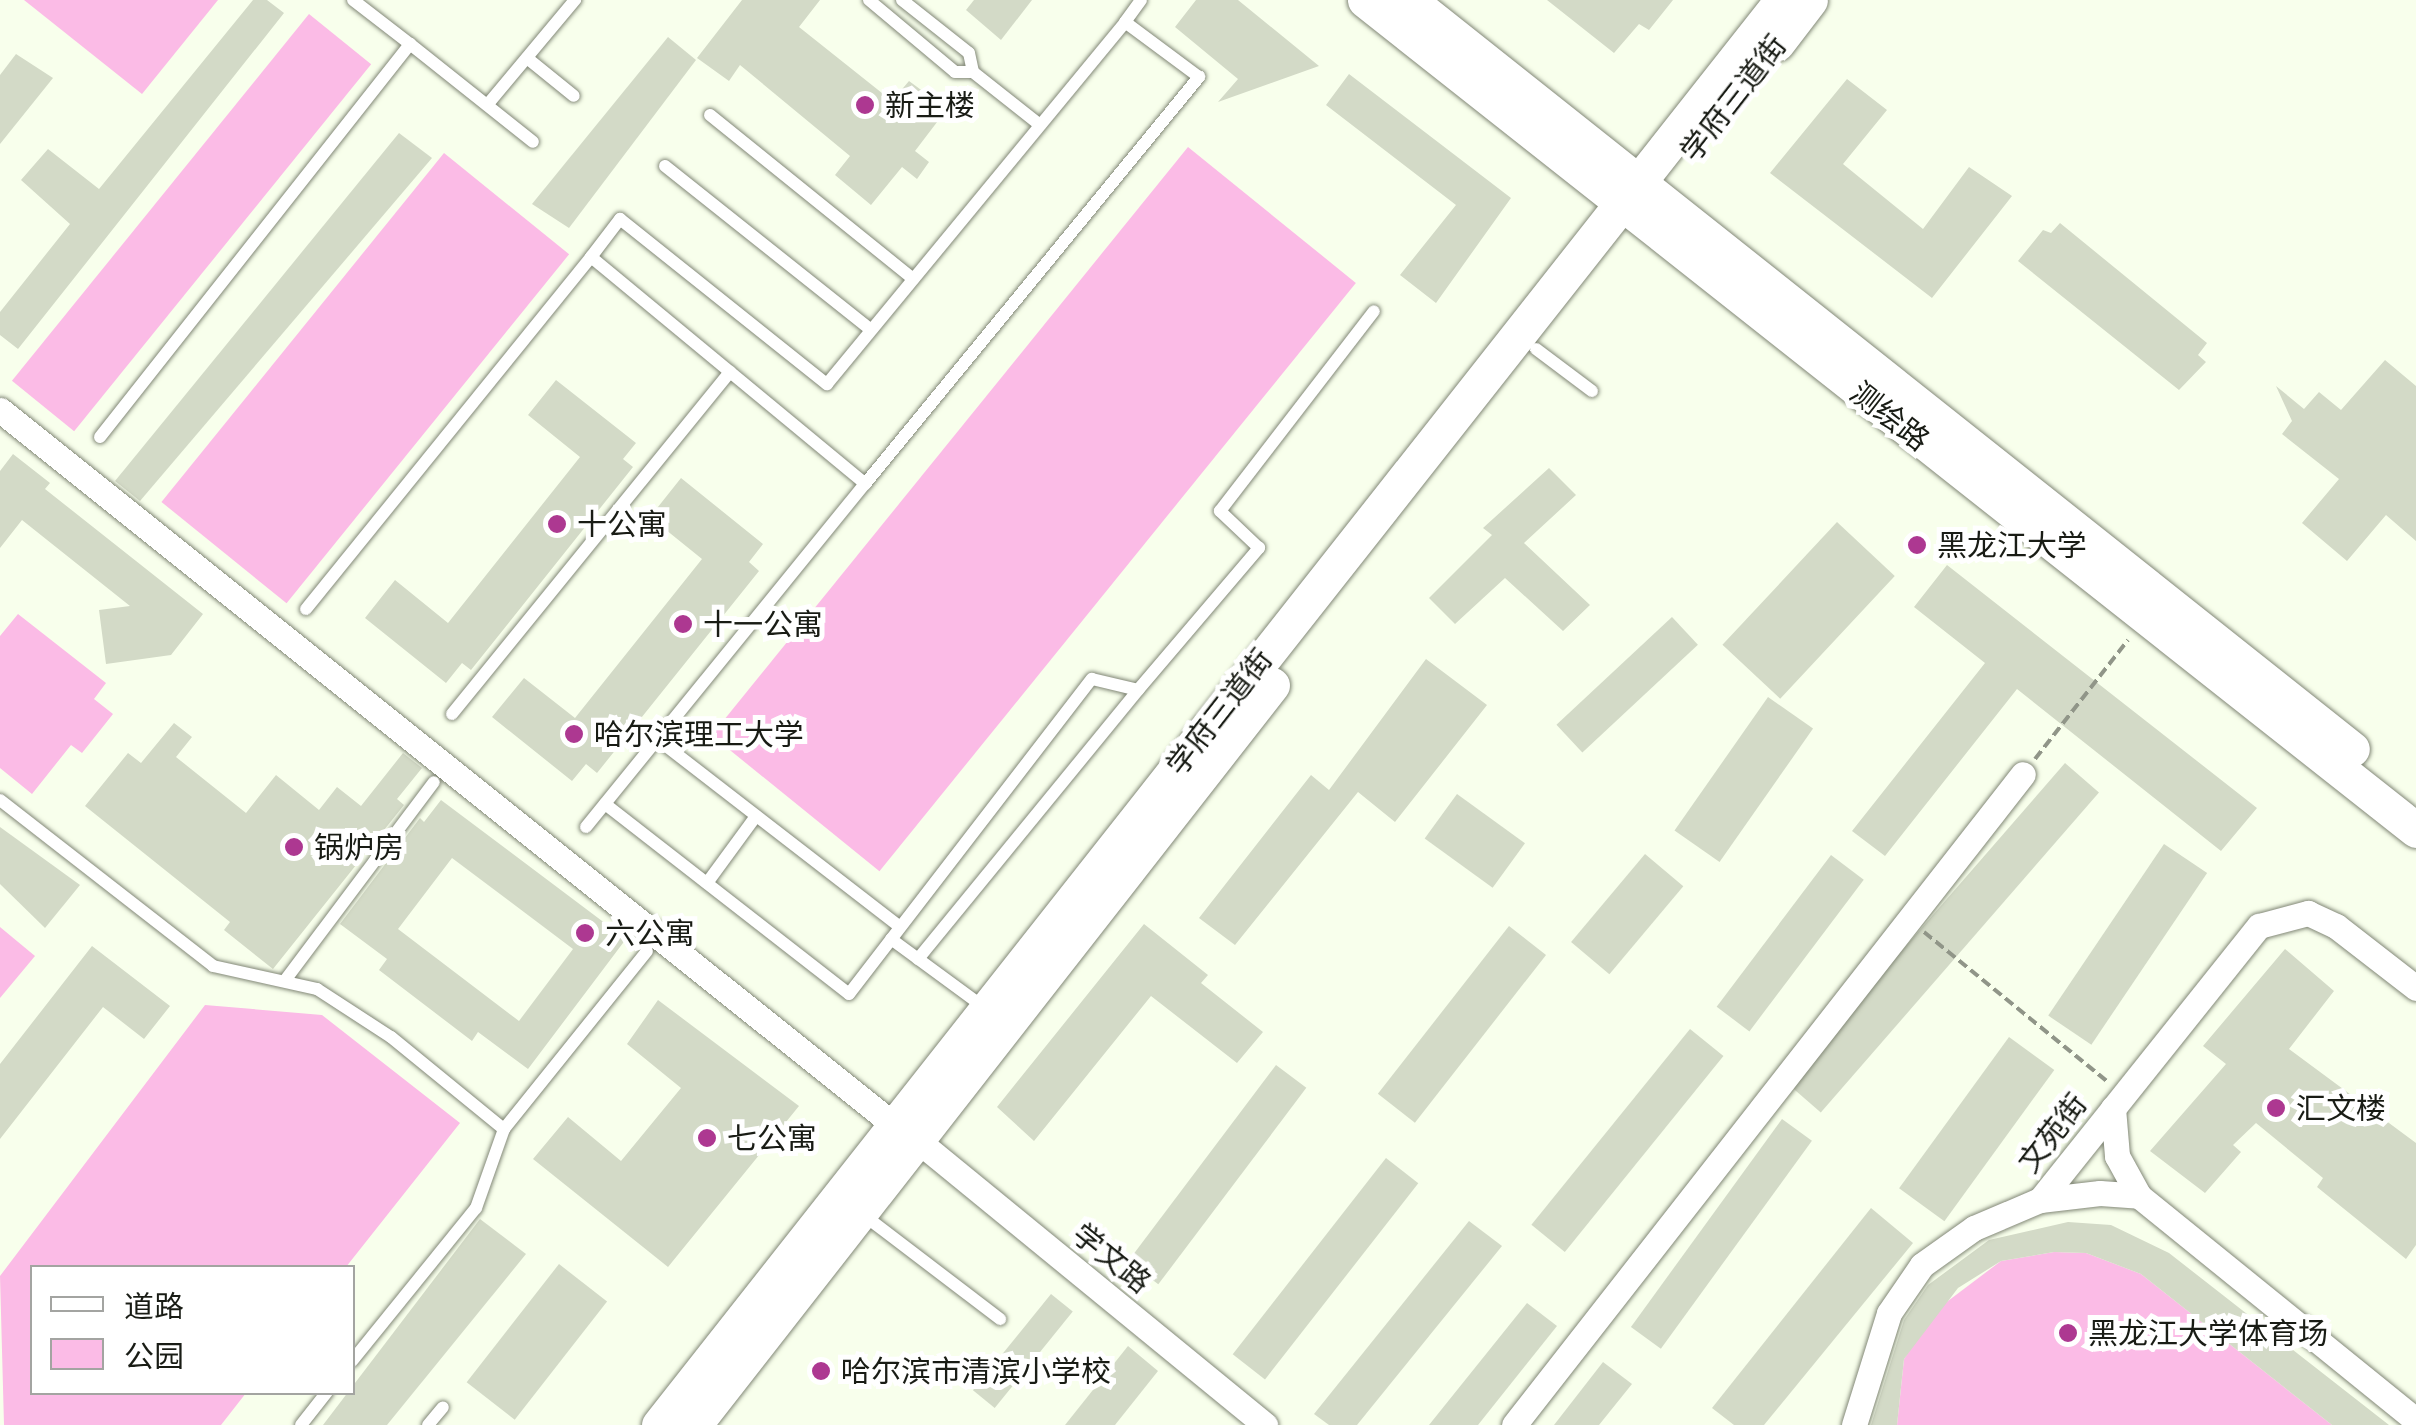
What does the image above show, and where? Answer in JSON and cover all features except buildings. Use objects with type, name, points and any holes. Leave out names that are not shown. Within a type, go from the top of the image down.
[{"type":"main road","name":"测绘路","points":[[1364,0],[1639,200],[2416,800]]},
{"type":"main road","name":"测绘路","points":[[1409,0],[1639,200],[2146,618],[2416,830]]},
{"type":"main road","name":"学府三道街","points":[[659,1425],[906,1133],[1536,348],[1782,0]]},
{"type":"main road","name":"学府三道街","points":[[694,1425],[859,1212],[985,1008],[1639,200],[1810,0]]},
{"type":"street","name":"学文路","points":[[0,410],[1266,1425]]},
{"type":"street","points":[[1514,1425],[2023,774]]},
{"type":"street","name":"文苑街","points":[[1854,1425],[1889,1313],[1922,1265],[1999,1215],[2040,1200],[2246,938],[2279,916],[2308,913],[2336,926],[2416,988]]},
{"type":"street","points":[[2118,1101],[2117,1156],[2139,1196],[2416,1420]]},
{"type":"street","points":[[2040,1200],[2139,1196]]},
{"type":"lane","points":[[353,0],[533,142]]},
{"type":"lane","points":[[488,104],[575,0]]},
{"type":"lane","points":[[869,0],[955,72],[973,72],[1040,125]]},
{"type":"lane","points":[[902,0],[969,53],[973,72]]},
{"type":"lane","points":[[306,609],[620,220],[827,384],[1141,0]]},
{"type":"lane","points":[[586,827],[1199,76],[1125,22]]},
{"type":"lane","points":[[100,437],[410,44]]},
{"type":"lane","points":[[527,58],[574,96]]},
{"type":"lane","points":[[710,115],[914,279]]},
{"type":"lane","points":[[665,166],[871,330]]},
{"type":"lane","points":[[591,257],[865,484]]},
{"type":"lane","points":[[918,959],[1260,548],[1220,512],[1374,311]]},
{"type":"lane","points":[[1536,348],[1592,391]]},
{"type":"lane","points":[[452,714],[730,372]]},
{"type":"lane","points":[[605,804],[849,994],[1092,679],[1138,690]]},
{"type":"lane","points":[[657,739],[900,927]]},
{"type":"lane","points":[[286,978],[434,782]]},
{"type":"lane","points":[[0,800],[213,966],[286,978],[317,989],[390,1036],[504,1129]]},
{"type":"lane","points":[[707,883],[756,816]]},
{"type":"lane","points":[[891,939],[985,1008]]},
{"type":"lane","points":[[355,1357],[476,1208],[504,1129],[647,951]]},
{"type":"lane","points":[[859,1212],[1000,1319]]},
{"type":"lane","points":[[300,1425],[325,1395]]},
{"type":"lane","points":[[428,1425],[442,1407]]},
{"type":"path","points":[[2023,774],[2146,618]]},
{"type":"path","points":[[1909,920],[2118,1101]]},
{"type":"green space","points":[[24,0],[218,0],[142,94]]},
{"type":"green space","points":[[309,14],[371,64],[74,431],[12,381]]},
{"type":"green space","points":[[1188,147],[1356,283],[879,871],[712,735]]},
{"type":"green space","points":[[444,153],[569,254],[287,603],[161,502]]},
{"type":"green space","points":[[18,614],[106,683],[94,699],[113,714],[82,753],[71,745],[32,794],[0,768],[0,636]]},
{"type":"green space","points":[[0,927],[35,956],[0,998]]},
{"type":"green space","points":[[205,1005],[322,1015],[460,1123],[348,1265],[30,1265],[30,1395],[244,1395],[221,1425],[4,1425],[0,1276]]},
{"type":"green space","name":"黑龙江大学体育场","points":[[2054,1252],[2086,1253],[2141,1274],[2332,1425],[1897,1425],[1904,1359],[1936,1310],[2001,1261]]},
{"type":"place","name":"新主楼","points":[[865,105]]},
{"type":"place","name":"十公寓","points":[[557,524]]},
{"type":"place","name":"黑龙江大学","points":[[1917,545]]},
{"type":"place","name":"十一公寓","points":[[683,624]]},
{"type":"place","name":"哈尔滨理工大学","points":[[574,734]]},
{"type":"place","name":"锅炉房","points":[[294,847]]},
{"type":"place","name":"六公寓","points":[[585,933]]},
{"type":"place","name":"汇文楼","points":[[2276,1108]]},
{"type":"place","name":"七公寓","points":[[707,1138]]},
{"type":"place","name":"黑龙江大学体育场","points":[[2068,1333]]},
{"type":"place","name":"哈尔滨市清滨小学校","points":[[821,1371]]}]
